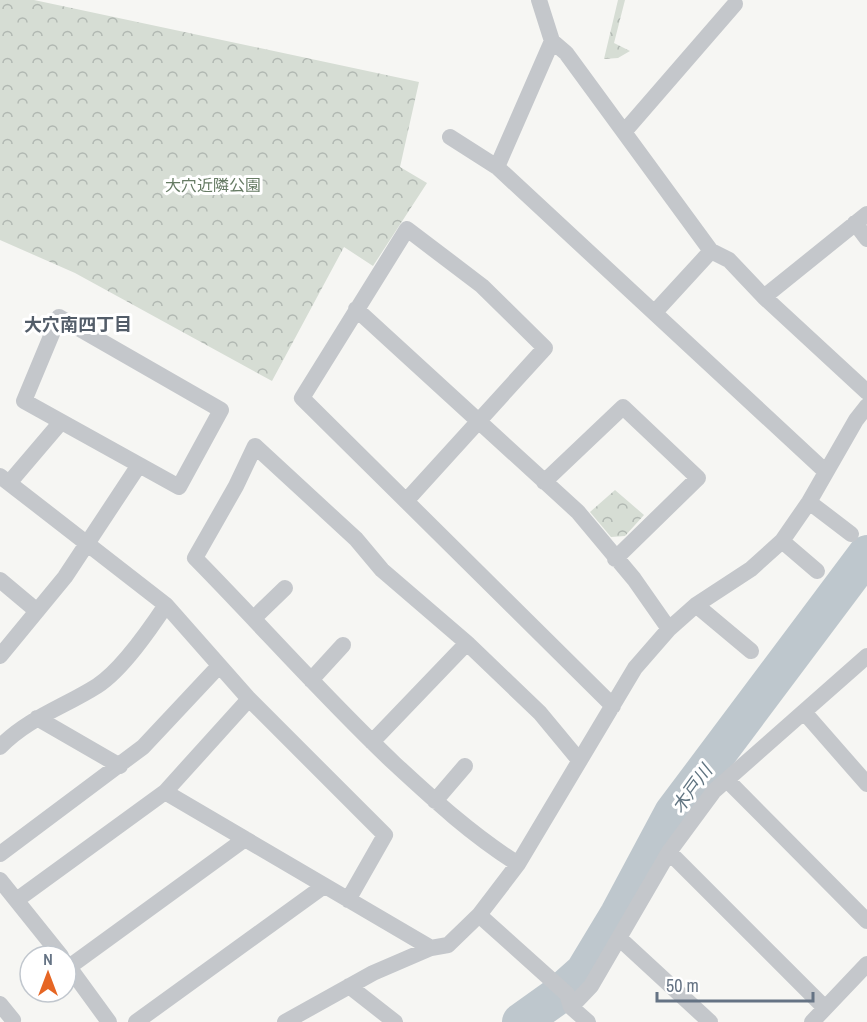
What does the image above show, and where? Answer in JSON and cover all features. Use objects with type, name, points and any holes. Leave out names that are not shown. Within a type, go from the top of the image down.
[{"type":"street","points":[[539,0],[552,41],[566,53],[711,251],[729,260],[764,297],[867,392]]},
{"type":"street","points":[[624,132],[735,4]]},
{"type":"street","points":[[497,167],[552,41]]},
{"type":"street","points":[[450,137],[497,167],[826,472]]},
{"type":"street","points":[[764,297],[861,219],[867,239]]},
{"type":"street","points":[[406,501],[545,348],[482,286],[407,229],[302,398],[406,501],[613,706]]},
{"type":"street","points":[[655,312],[711,251]]},
{"type":"street","points":[[356,309],[578,512],[634,579],[669,629]]},
{"type":"street","points":[[59,317],[221,410],[179,487],[61,422],[24,401],[59,317]]},
{"type":"street","points":[[285,1022],[349,986],[431,948],[448,945],[479,915],[518,864],[635,668],[669,629],[696,605],[751,569],[782,541],[809,502],[856,420],[867,406]]},
{"type":"street","points":[[544,482],[623,407],[698,478],[615,559]]},
{"type":"street","points":[[61,422],[5,480],[166,605],[249,699],[385,835],[348,900]]},
{"type":"street","points":[[518,864],[480,841],[372,742],[195,558],[236,486],[255,446],[356,539],[382,570],[467,643],[540,712],[579,760]]},
{"type":"street","points":[[0,656],[38,611],[87,544],[139,465]]},
{"type":"street","points":[[809,502],[851,534]]},
{"type":"street","points":[[782,541],[817,571]]},
{"type":"street","points":[[0,580],[38,611]]},
{"type":"street","points":[[254,618],[285,588]]},
{"type":"street","points":[[0,747],[17,729],[99,684],[144,638],[166,605]]},
{"type":"street","points":[[696,605],[751,651]]},
{"type":"street","points":[[372,742],[467,643]]},
{"type":"street","points":[[311,680],[343,645]]},
{"type":"street","points":[[566,996],[591,986],[669,852],[714,791],[866,658]]},
{"type":"street","points":[[0,854],[143,747],[219,666]]},
{"type":"street","points":[[18,899],[165,792],[249,699]]},
{"type":"street","points":[[804,712],[867,784]]},
{"type":"street","points":[[37,718],[120,766]]},
{"type":"street","points":[[435,801],[465,766]]},
{"type":"street","points":[[727,780],[867,921]]},
{"type":"street","points":[[165,792],[431,948]]},
{"type":"street","points":[[78,954],[245,839]]},
{"type":"street","points":[[669,852],[825,1008]]},
{"type":"street","points":[[0,880],[18,899],[52,944]]},
{"type":"street","points":[[136,1022],[324,886]]},
{"type":"street","points":[[479,915],[566,996],[588,1022]]},
{"type":"street","points":[[620,938],[710,1022]]},
{"type":"street","points":[[813,1022],[867,964]]},
{"type":"street","points":[[78,979],[109,1022]]},
{"type":"street","points":[[349,986],[395,1022]]},
{"type":"street","points":[[0,1004],[13,1020],[12,1022]]},
{"type":"green space","name":"大穴近隣公園","points":[[0,0],[34,0],[419,82],[400,167],[427,183],[373,266],[344,247],[272,381],[75,273],[0,240]]},
{"type":"green space","points":[[618,0],[625,0],[614,43],[630,51],[618,58],[604,59]]},
{"type":"green space","points":[[615,490],[644,515],[625,536],[611,537],[590,512]]},
{"type":"waterway","name":"木戸川","points":[[521,1022],[556,997],[584,972],[619,914],[673,813],[867,554]]},
{"type":"district","name":"大穴南四丁目","points":[[78,325]]}]
